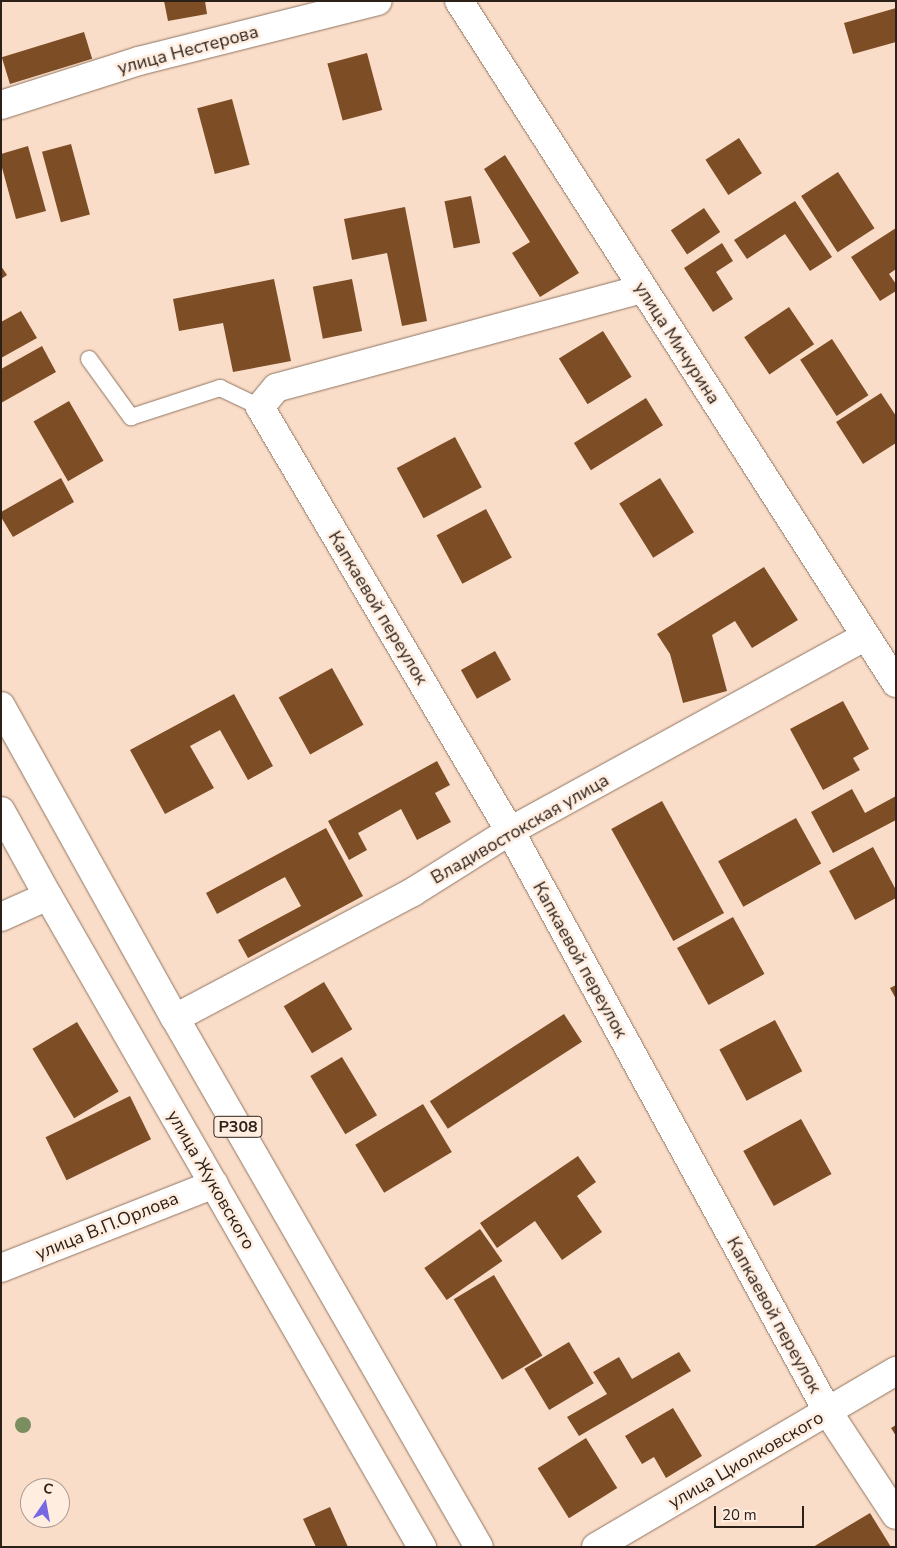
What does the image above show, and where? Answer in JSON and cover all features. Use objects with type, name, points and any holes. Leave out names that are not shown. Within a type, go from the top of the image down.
[{"type":"street","name":"улица Нестерова","points":[[1,105],[139,61],[378,1]]},
{"type":"street","name":"улица Мичурина","points":[[459,1],[896,683]]},
{"type":"street","points":[[260,407],[276,388],[642,289]]},
{"type":"street","name":"Капкаевой переулок","points":[[260,407],[510,831],[828,1412],[896,1515]]},
{"type":"street","name":"Владивостокская улица","points":[[175,1018],[413,892],[510,831],[865,637]]},
{"type":"street","name":"P308","points":[[1,706],[175,1018],[479,1547]]},
{"type":"street","name":"улица Жуковского","points":[[1,811],[422,1547]]},
{"type":"street","points":[[1,917],[48,896]]},
{"type":"street","name":"улица В.П.Орлова","points":[[1,1268],[214,1184]]},
{"type":"street","name":"улица Циолковского","points":[[596,1547],[896,1371]]},
{"type":"lane","points":[[89,359],[131,417],[220,388],[260,407]]},
{"type":"building","points":[[164,1],[205,1],[207,14],[168,21]]},
{"type":"building","points":[[896,8],[896,42],[853,54],[844,23]]},
{"type":"building","points":[[84,32],[92,59],[10,84],[2,57]]},
{"type":"building","points":[[367,53],[382,110],[343,121],[327,64]]},
{"type":"building","points":[[232,99],[250,165],[215,174],[197,108]]},
{"type":"building","points":[[739,138],[762,173],[728,195],[705,160]]},
{"type":"building","points":[[71,144],[90,215],[61,222],[42,152]]},
{"type":"building","points":[[28,146],[46,211],[16,219],[1,164],[1,154]]},
{"type":"building","points":[[505,155],[579,273],[540,297],[512,253],[530,242],[484,169]]},
{"type":"building","points":[[838,172],[874,228],[838,252],[801,196]]},
{"type":"building","points":[[471,196],[480,243],[454,248],[444,201]]},
{"type":"building","points":[[795,201],[832,257],[810,271],[785,234],[747,259],[734,240]]},
{"type":"building","points":[[405,207],[427,321],[402,326],[387,253],[352,260],[344,219]]},
{"type":"building","points":[[704,208],[720,232],[687,254],[671,230]]},
{"type":"building","points":[[896,228],[896,269],[889,274],[896,284],[896,291],[880,301],[851,257]]},
{"type":"building","points":[[722,243],[733,261],[716,272],[733,299],[713,312],[684,268]]},
{"type":"building","points":[[1,266],[7,275],[1,279]]},
{"type":"building","points":[[274,279],[291,361],[233,372],[223,323],[179,331],[173,299]]},
{"type":"building","points":[[352,279],[362,331],[323,339],[313,287]]},
{"type":"building","points":[[789,307],[814,344],[769,375],[744,337]]},
{"type":"building","points":[[21,311],[37,338],[1,358],[1,322]]},
{"type":"building","points":[[603,331],[632,377],[588,404],[559,359]]},
{"type":"building","points":[[832,339],[868,395],[837,416],[800,360]]},
{"type":"building","points":[[42,346],[56,372],[1,403],[1,369]]},
{"type":"building","points":[[881,393],[896,416],[896,443],[863,464],[836,422]]},
{"type":"building","points":[[646,398],[663,425],[591,470],[574,443]]},
{"type":"building","points":[[69,401],[104,461],[68,481],[33,422]]},
{"type":"building","points":[[455,437],[482,487],[423,518],[397,468]]},
{"type":"building","points":[[61,478],[74,502],[13,537],[1,517],[1,512]]},
{"type":"building","points":[[660,478],[694,532],[653,558],[619,503]]},
{"type":"building","points":[[486,509],[512,558],[462,584],[437,535]]},
{"type":"building","points":[[764,567],[798,620],[752,648],[735,621],[712,635],[727,691],[683,703],[670,654],[657,634]]},
{"type":"building","points":[[495,651],[511,680],[477,699],[461,670]]},
{"type":"building","points":[[332,668],[364,725],[310,754],[279,698]]},
{"type":"building","points":[[234,694],[273,766],[248,780],[220,730],[190,746],[214,788],[165,814],[130,750]]},
{"type":"building","points":[[843,701],[869,749],[853,758],[860,770],[823,790],[790,729]]},
{"type":"building","points":[[437,761],[450,785],[435,793],[451,822],[417,840],[401,809],[358,833],[367,850],[349,860],[328,821]]},
{"type":"building","points":[[852,789],[865,813],[896,796],[896,820],[833,853],[811,812]]},
{"type":"building","points":[[662,801],[724,913],[673,941],[611,829]]},
{"type":"building","points":[[796,818],[821,863],[743,907],[718,861]]},
{"type":"building","points":[[326,828],[363,896],[248,958],[238,940],[301,906],[285,877],[217,914],[206,893]]},
{"type":"building","points":[[873,847],[896,890],[896,898],[855,920],[829,871]]},
{"type":"building","points":[[733,917],[765,974],[709,1005],[677,948]]},
{"type":"building","points":[[324,982],[352,1029],[312,1053],[284,1006]]},
{"type":"building","points":[[896,985],[896,999],[890,988]]},
{"type":"building","points":[[564,1014],[582,1042],[448,1129],[430,1101]]},
{"type":"building","points":[[775,1020],[802,1071],[747,1101],[719,1050]]},
{"type":"building","points":[[77,1022],[119,1091],[74,1118],[32,1049]]},
{"type":"building","points":[[342,1057],[377,1115],[345,1134],[310,1076]]},
{"type":"building","points":[[130,1096],[151,1139],[67,1180],[46,1137]]},
{"type":"building","points":[[423,1104],[452,1152],[384,1193],[355,1145]]},
{"type":"building","points":[[801,1119],[832,1174],[774,1206],[743,1151]]},
{"type":"building","points":[[578,1156],[596,1182],[577,1196],[602,1232],[562,1260],[535,1221],[497,1248],[480,1223]]},
{"type":"building","points":[[480,1229],[502,1261],[447,1300],[424,1268]]},
{"type":"building","points":[[494,1275],[542,1356],[502,1380],[454,1299]]},
{"type":"building","points":[[569,1342],[594,1383],[549,1410],[524,1369]]},
{"type":"building","points":[[679,1352],[691,1371],[579,1436],[567,1417],[607,1394],[593,1372],[619,1357],[632,1379]]},
{"type":"building","points":[[673,1408],[702,1456],[666,1478],[654,1457],[642,1464],[625,1436]]},
{"type":"building","points":[[896,1425],[896,1436],[891,1428]]},
{"type":"building","points":[[586,1438],[617,1488],[569,1518],[538,1468]]},
{"type":"building","points":[[330,1507],[348,1547],[316,1547],[303,1519]]},
{"type":"building","points":[[870,1513],[891,1547],[813,1547]]}]
